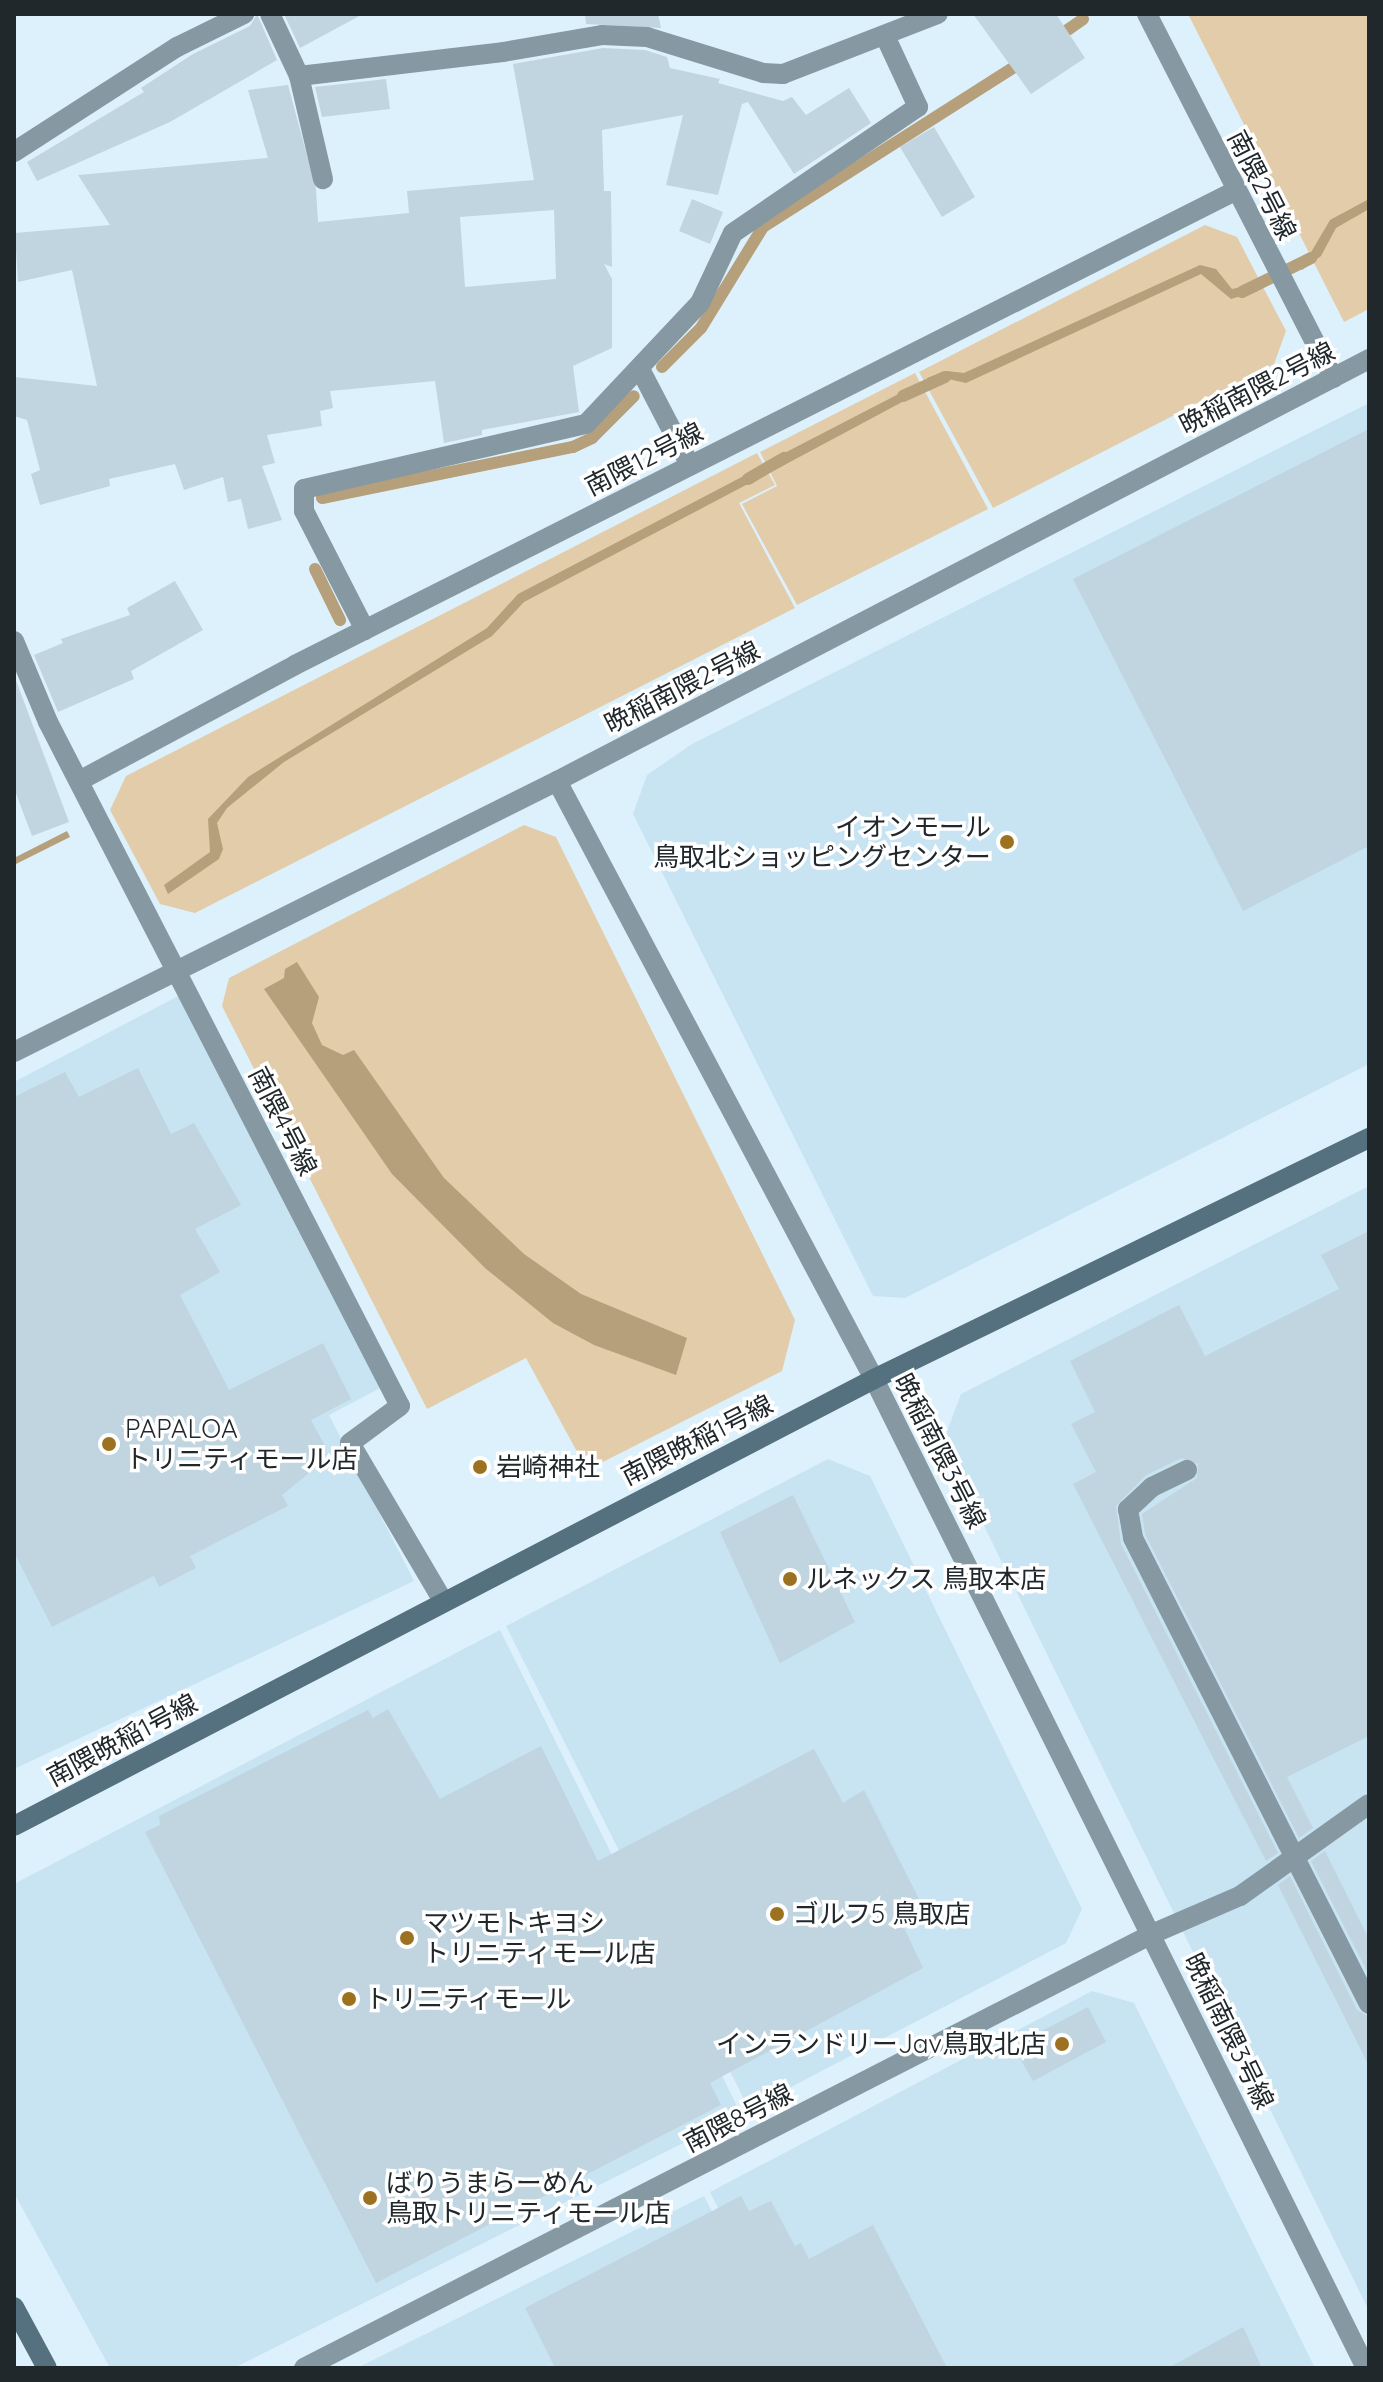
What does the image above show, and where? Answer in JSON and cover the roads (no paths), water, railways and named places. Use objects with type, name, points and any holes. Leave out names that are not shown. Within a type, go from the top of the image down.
[{"type":"street","points":[[14,152],[177,47],[244,14]]},
{"type":"street","points":[[270,14],[299,76],[323,179]]},
{"type":"street","points":[[299,76],[503,52],[602,35],[647,37],[763,73],[783,74],[886,38],[938,14]]},
{"type":"street","name":"南隈2号線","points":[[1147,14],[1333,378]]},
{"type":"street","points":[[365,630],[304,511],[304,489],[586,424],[700,303],[733,233],[918,107],[886,38]]},
{"type":"street","name":"南隈12号線","points":[[79,781],[365,630],[1235,191]]},
{"type":"street","name":"晩稲南隈2号線","points":[[14,1052],[557,781],[1369,359]]},
{"type":"street","points":[[640,369],[690,465]]},
{"type":"street","name":"南隈4号線","points":[[14,641],[79,781],[400,1406],[350,1443],[442,1599]]},
{"type":"street","name":"晩稲南隈3号線","points":[[557,781],[874,1379],[1366,2368]]},
{"type":"street","name":"南隈晩稲1号線","points":[[14,1826],[442,1599],[874,1379],[1369,1138]]},
{"type":"street","points":[[1187,1470],[1152,1487],[1128,1509],[1133,1538],[1369,2004]]},
{"type":"street","name":"南隈8号線","points":[[304,2368],[1152,1934],[1240,1896],[1369,1804]]},
{"type":"street","points":[[14,2307],[47,2368]]},
{"type":"waterway","points":[[1056,38],[1083,19]]},
{"type":"waterway","points":[[662,367],[701,328],[763,227],[1025,60]]},
{"type":"waterway","points":[[1242,292],[1311,258]]},
{"type":"waterway","points":[[903,396],[945,377]]},
{"type":"waterway","points":[[322,498],[573,447],[592,438],[634,396]]},
{"type":"waterway","points":[[748,479],[784,458]]},
{"type":"waterway","points":[[315,569],[340,620]]},
{"type":"place","name":"イオンモール 鳥取北ショッピングセンター","points":[[1007,842]]},
{"type":"place","name":"PAPALOA トリニティモール店","points":[[109,1444]]},
{"type":"place","name":"岩崎神社","points":[[480,1467]]},
{"type":"place","name":"ルネックス 鳥取本店","points":[[790,1579]]},
{"type":"place","name":"ゴルフ5 鳥取店","points":[[777,1914]]},
{"type":"place","name":"マツモトキヨシ トリニティモール店","points":[[407,1938]]},
{"type":"place","name":"トリニティモール","points":[[349,1999]]},
{"type":"place","name":"インランドリーJav鳥取北店","points":[[1062,2044]]},
{"type":"place","name":"ばりうまらーめん 鳥取トリニティモール店","points":[[370,2198]]}]
